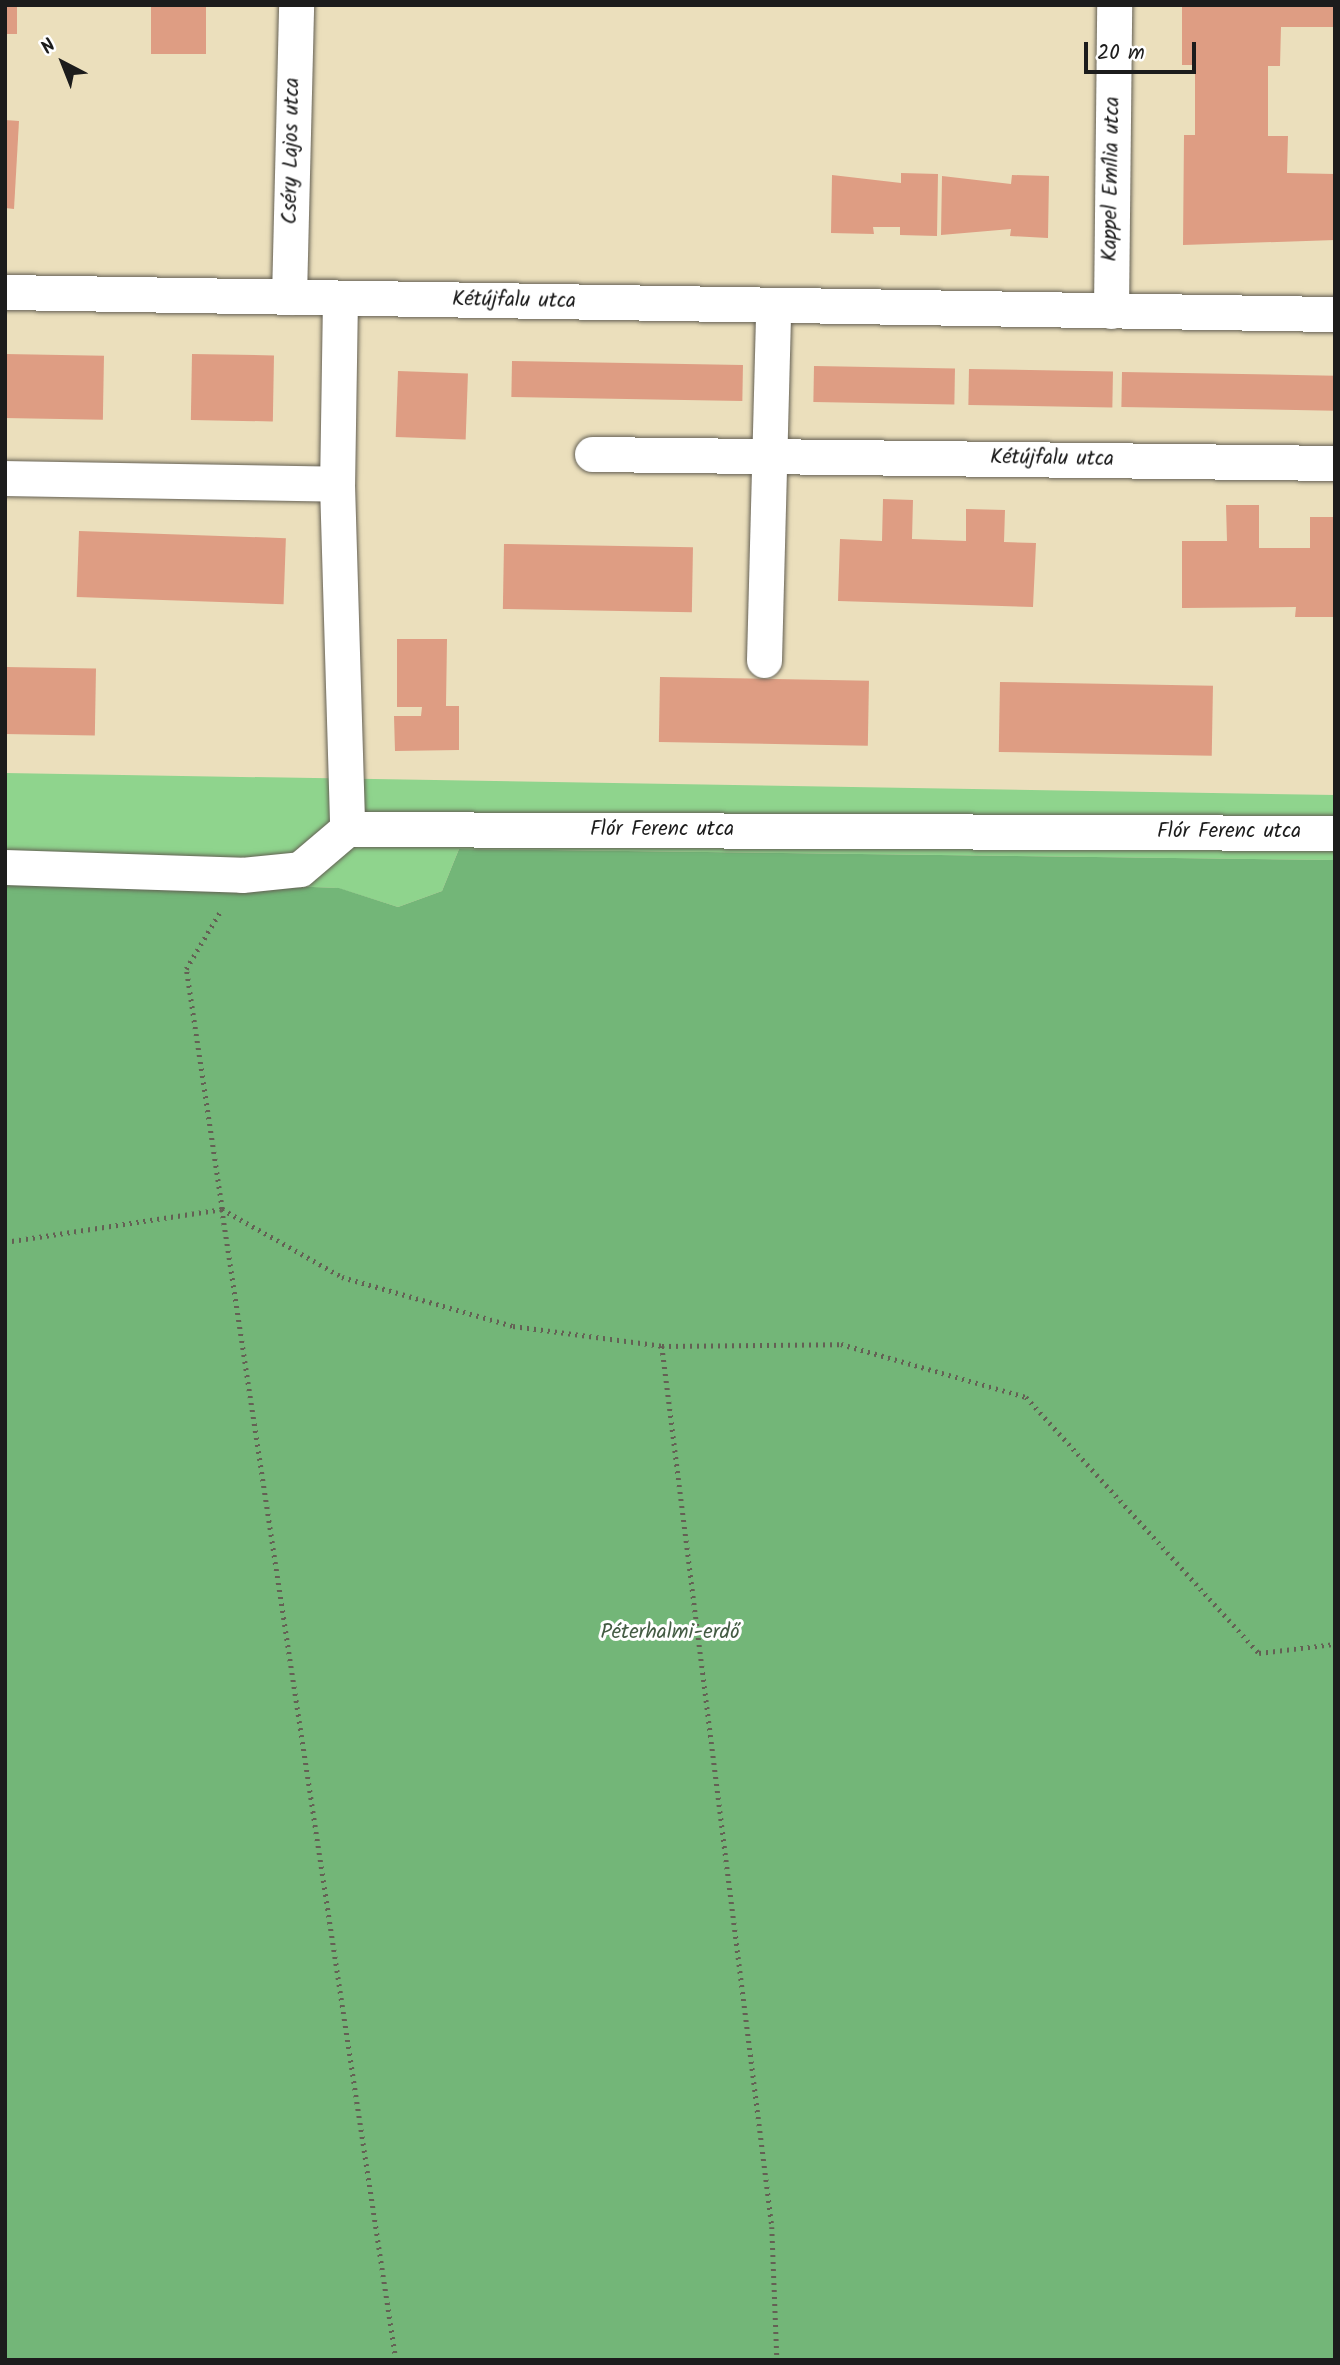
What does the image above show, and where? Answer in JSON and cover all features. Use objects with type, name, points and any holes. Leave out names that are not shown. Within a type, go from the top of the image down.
[{"type":"street","name":"Cséry Lajos utca","points":[[289,297],[296,5]]},
{"type":"street","name":"Kappel Emília utca","points":[[1111,311],[1114,5]]},
{"type":"street","name":"Kétújfalu utca","points":[[5,292],[1335,314]]},
{"type":"street","points":[[5,867],[242,875],[300,869],[347,829],[337,484],[340,298]]},
{"type":"street","points":[[764,660],[773,305]]},
{"type":"street","name":"Kétújfalu utca","points":[[592,454],[1335,463]]},
{"type":"street","points":[[5,478],[337,484]]},
{"type":"street","name":"Flór Ferenc utca","points":[[347,829],[1335,833]]},
{"type":"path","points":[[242,875],[186,969],[396,2360]]},
{"type":"path","points":[[5,1242],[222,1209],[342,1277],[513,1326],[662,1346],[841,1344],[1026,1397],[1259,1653],[1335,1644]]},
{"type":"path","points":[[662,1346],[772,2227],[777,2360]]},
{"type":"green space","points":[[5,773],[1335,795],[1335,860],[459,849],[442,891],[398,907],[338,888],[5,875]]},
{"type":"green space","name":"Péterhalmi-erdő","points":[[459,849],[1335,860],[1335,2360],[5,2360],[5,875],[339,888],[398,907],[442,891]]},
{"type":"building","points":[[5,5],[17,5],[17,34],[5,34]]},
{"type":"building","points":[[151,5],[206,5],[206,54],[151,54]]},
{"type":"building","points":[[1182,5],[1335,5],[1335,27],[1281,27],[1280,66],[1268,66],[1268,136],[1288,136],[1287,173],[1335,174],[1335,240],[1183,245],[1184,135],[1195,135],[1195,65],[1182,65]]},
{"type":"building","points":[[5,120],[19,121],[14,209],[5,208]]},
{"type":"building","points":[[901,173],[938,174],[937,236],[900,235],[900,227],[873,227],[874,234],[831,233],[832,175],[901,183]]},
{"type":"building","points":[[1012,175],[1049,176],[1048,238],[1010,236],[1011,229],[941,235],[942,176],[1011,184]]},
{"type":"building","points":[[5,354],[104,356],[103,420],[5,418]]},
{"type":"building","points":[[192,354],[274,355],[273,421],[191,420]]},
{"type":"building","points":[[512,361],[743,365],[742,401],[511,397]]},
{"type":"building","points":[[814,366],[955,368],[954,404],[813,402]]},
{"type":"building","points":[[969,369],[1113,372],[1112,408],[968,405]]},
{"type":"building","points":[[398,371],[468,373],[466,439],[396,437]]},
{"type":"building","points":[[1122,372],[1335,376],[1334,411],[1121,407]]},
{"type":"building","points":[[883,499],[913,500],[912,539],[966,541],[966,509],[1005,510],[1004,542],[1036,543],[1033,607],[838,601],[840,539],[882,541]]},
{"type":"building","points":[[1226,505],[1259,505],[1259,548],[1310,548],[1310,517],[1335,517],[1335,617],[1295,617],[1296,607],[1182,608],[1182,541],[1227,541]]},
{"type":"building","points":[[79,531],[286,538],[284,604],[77,597]]},
{"type":"building","points":[[504,544],[693,547],[692,612],[503,609]]},
{"type":"building","points":[[397,639],[447,639],[446,706],[459,706],[459,750],[395,751],[394,716],[421,716],[422,707],[397,707]]},
{"type":"building","points":[[5,667],[96,669],[95,736],[5,734]]},
{"type":"building","points":[[660,677],[869,681],[868,746],[659,742]]},
{"type":"building","points":[[1000,682],[1213,686],[1212,756],[999,752]]}]
